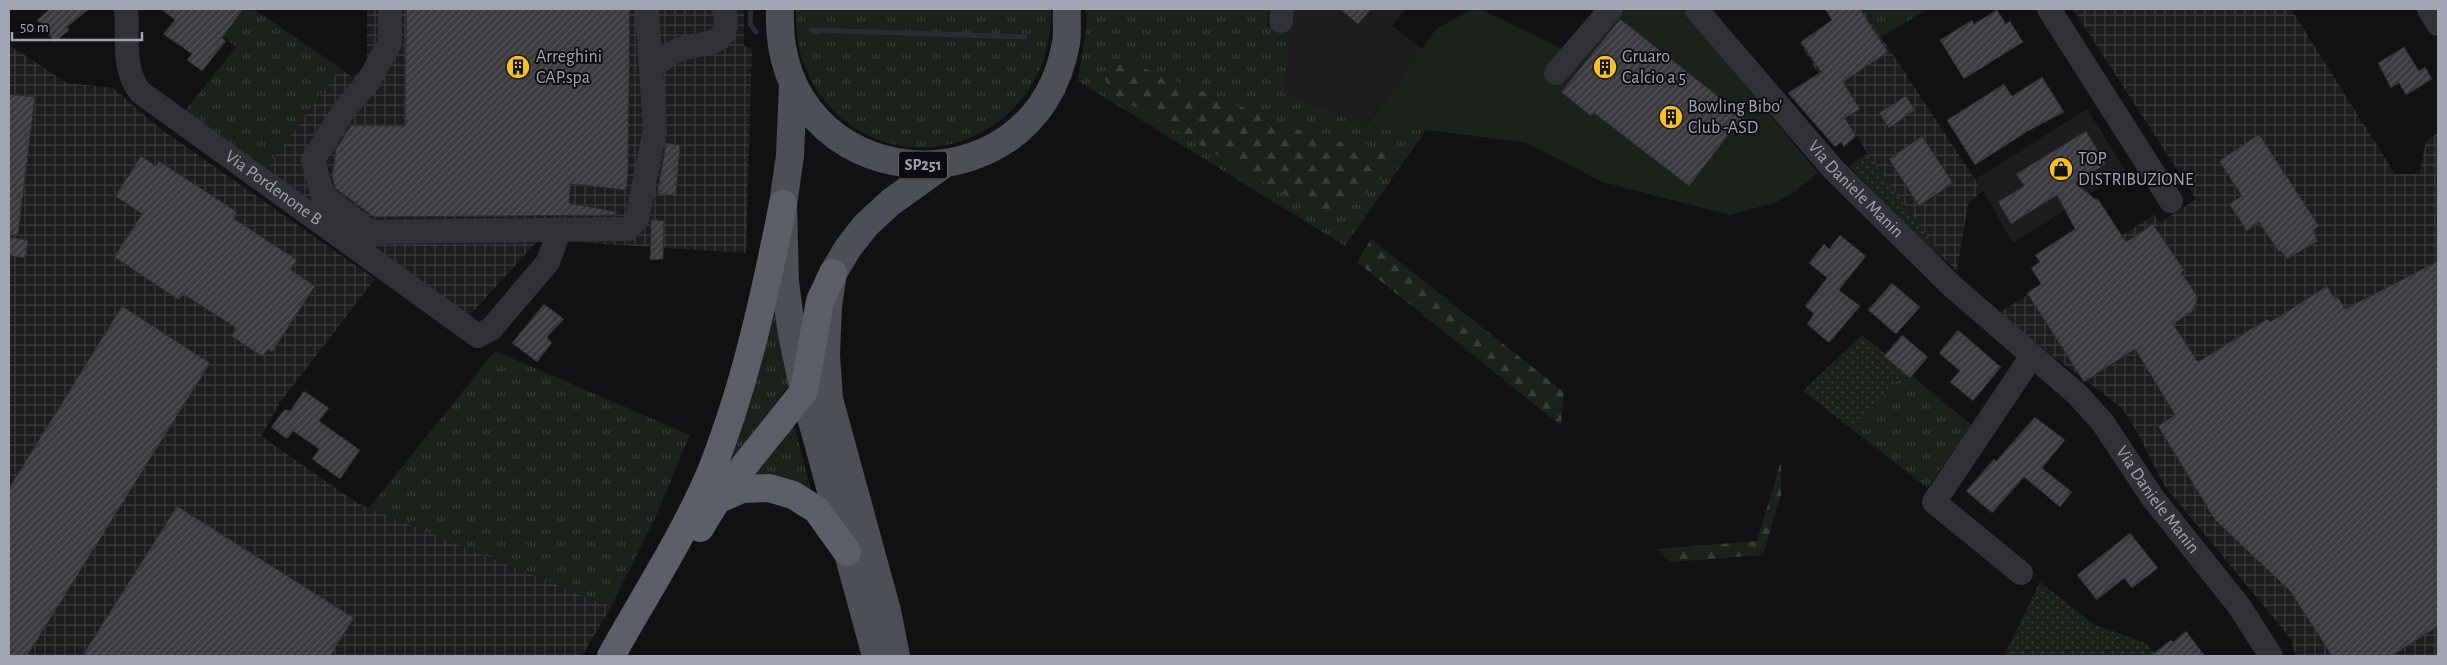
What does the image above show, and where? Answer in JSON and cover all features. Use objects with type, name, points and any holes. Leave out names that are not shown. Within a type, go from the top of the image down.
[{"type":"highway","points":[[611,656],[684,526],[711,470],[737,399],[764,299],[783,204]]},
{"type":"highway","points":[[625,656],[717,500],[804,391],[820,301],[833,274]]},
{"type":"highway","points":[[717,500],[742,489],[769,488],[793,495],[817,510],[847,552]]},
{"type":"main road","name":"SP251","points":[[780,9],[781,46],[793,84],[818,120],[838,138],[862,152],[889,161],[916,166],[944,164],[980,154],[1012,135],[1038,109],[1056,78],[1066,42],[1067,9]]},
{"type":"main road","points":[[793,84],[790,156],[783,204],[785,283],[804,391],[876,656]]},
{"type":"main road","points":[[896,656],[887,611],[829,399],[826,355],[828,306],[833,274],[848,248],[866,225],[891,202],[944,164]]},
{"type":"street","name":"Via Pordenone B","points":[[126,9],[126,57],[132,82],[140,92],[478,336],[491,329],[548,262],[560,230]]},
{"type":"street","points":[[390,9],[390,43],[368,82],[344,110],[313,160],[323,196],[370,232],[628,230],[637,218],[655,130],[647,9]]},
{"type":"street","points":[[651,68],[676,51],[708,44],[719,39],[725,34],[727,22],[724,9]]},
{"type":"street","points":[[1556,73],[1610,9]]},
{"type":"street","name":"Via Daniele Manin","points":[[1696,9],[1833,169],[1953,287],[2078,395],[2103,423],[2152,497],[2239,606],[2271,656]]},
{"type":"street","points":[[2049,9],[2171,201]]},
{"type":"street","points":[[2429,9],[2438,24]]},
{"type":"street","points":[[2021,573],[1934,502],[2032,356]]},
{"type":"shaded area","points":[[367,9],[744,9],[744,46],[752,48],[746,253],[588,243],[540,238],[469,316],[263,173],[340,68],[353,78],[367,63]]},
{"type":"shaded area","points":[[1293,9],[1406,9],[1392,26],[1422,49],[1366,125],[1284,93]]},
{"type":"shaded area","points":[[1850,9],[1863,9],[1982,190],[1968,205],[1957,271],[1944,259],[1867,153],[1799,42]]},
{"type":"shaded area","points":[[2073,9],[2291,9],[2395,174],[2419,174],[2426,141],[2438,133],[2438,656],[2296,656],[2290,638],[2164,485],[2137,432],[2122,408],[1997,314],[2154,215],[2160,223],[2196,199]]},
{"type":"shaded area","points":[[9,45],[67,83],[113,88],[158,127],[375,279],[279,404],[261,436],[357,503],[611,607],[582,656],[9,656]]},
{"type":"shaded area","points":[[2087,109],[2126,171],[2013,243],[1976,179]]},
{"type":"green space","points":[[243,9],[254,9],[340,68],[263,173],[184,112],[236,47],[223,36]]},
{"type":"green space","points":[[796,9],[1051,9],[1045,55],[1027,93],[999,121],[964,140],[926,148],[887,143],[850,125],[818,92],[803,63],[800,52],[796,31]]},
{"type":"green space","points":[[1086,9],[1269,9],[1267,26],[1291,28],[1284,93],[1366,125],[1363,130],[1426,130],[1345,246],[1078,81],[1087,24]]},
{"type":"green space","points":[[1473,9],[1480,9],[1569,52],[1604,9],[1682,9],[1818,173],[1796,191],[1774,203],[1730,215],[1602,182],[1527,143],[1426,130],[1363,130],[1436,29]]},
{"type":"green space","points":[[1863,9],[1928,9],[1881,37]]},
{"type":"green space","points":[[1121,59],[1317,137],[1394,153],[1396,164],[1357,201],[1329,213],[1308,208],[1113,94],[1102,73]]},
{"type":"green space","points":[[1867,153],[1944,259],[1922,243],[1849,166]]},
{"type":"green space","points":[[1371,239],[1564,392],[1561,426],[1357,262]]},
{"type":"green space","points":[[775,308],[792,381],[725,471],[756,381]]},
{"type":"green space","points":[[1862,335],[1906,371],[1853,430],[1803,391]]},
{"type":"green space","points":[[495,351],[690,435],[656,516],[611,607],[369,508]]},
{"type":"green space","points":[[1906,371],[1972,425],[1927,488],[1853,430]]},
{"type":"green space","points":[[794,424],[811,490],[789,480],[755,476]]},
{"type":"green space","points":[[1781,461],[1781,495],[1763,555],[1671,562],[1656,549],[1757,541]]},
{"type":"green space","points":[[2040,582],[2093,624],[2146,643],[2156,656],[2006,656],[2005,654]]},
{"type":"building","points":[[50,9],[89,9],[67,27],[69,30],[55,42],[37,20]]},
{"type":"building","points":[[161,9],[243,9],[222,38],[226,41],[202,71],[187,60],[192,54],[163,34],[175,20]]},
{"type":"building","name":"Arreghini CAP.spa","points":[[406,9],[630,9],[628,174],[626,190],[571,184],[569,203],[617,212],[616,215],[374,217],[335,188],[332,176],[336,149],[351,125],[405,126]]},
{"type":"building","points":[[1340,9],[1371,9],[1358,24]]},
{"type":"building","points":[[1825,9],[1860,9],[1888,52],[1843,82],[1860,109],[1845,118],[1856,136],[1844,147],[1841,142],[1835,147],[1788,93],[1821,72],[1801,42],[1832,20]]},
{"type":"building","points":[[1997,10],[2006,24],[2010,21],[2023,42],[1964,79],[1940,40],[1972,20],[1974,24]]},
{"type":"building","name":"Bowling Bibo' Club -ASD","points":[[1620,19],[1743,116],[1689,186],[1594,113],[1591,116],[1561,92]]},
{"type":"building","points":[[2404,47],[2419,71],[2425,67],[2432,79],[2406,95],[2399,83],[2391,88],[2378,63]]},
{"type":"building","points":[[2042,77],[2064,112],[2028,131],[1975,165],[1947,120],[2004,84],[2012,96]]},
{"type":"building","points":[[9,94],[35,97],[18,235],[9,235]]},
{"type":"building","points":[[1906,96],[1915,110],[1889,128],[1879,113]]},
{"type":"building","points":[[2086,131],[2106,164],[2075,183],[2095,199],[2098,199],[2126,242],[2153,224],[2184,270],[2181,272],[2198,297],[2193,311],[2173,324],[2198,362],[2267,319],[2270,322],[2327,286],[2335,299],[2338,297],[2345,309],[2438,261],[2438,626],[2392,656],[2332,656],[2290,591],[2215,520],[2158,426],[2175,415],[2135,349],[2084,382],[2027,293],[2041,284],[2031,268],[2040,262],[2035,255],[2075,229],[2057,195],[2011,224],[1998,202],[2024,186],[2016,174]]},
{"type":"building","points":[[2259,134],[2319,226],[2313,230],[2318,241],[2287,259],[2281,251],[2279,252],[2259,222],[2247,231],[2229,204],[2242,196],[2219,161]]},
{"type":"building","points":[[1922,136],[1953,183],[1919,206],[1889,159]]},
{"type":"building","points":[[666,143],[680,145],[676,196],[657,194]]},
{"type":"building","points":[[141,156],[156,166],[159,161],[237,212],[233,218],[297,260],[291,270],[315,286],[272,352],[268,349],[263,357],[231,336],[236,328],[183,294],[179,300],[114,257],[142,214],[115,196]]},
{"type":"building","points":[[651,219],[664,221],[663,259],[650,260]]},
{"type":"building","points":[[1840,235],[1866,256],[1839,290],[1860,306],[1829,343],[1807,324],[1814,314],[1805,306],[1827,278],[1809,263],[1824,244],[1829,249]]},
{"type":"building","points":[[9,237],[28,240],[26,258],[9,256]]},
{"type":"building","points":[[1892,283],[1920,307],[1896,334],[1868,310]]},
{"type":"building","points":[[544,304],[564,319],[547,337],[552,343],[537,362],[512,343]]},
{"type":"building","points":[[122,306],[210,363],[27,656],[9,656],[9,488]]},
{"type":"building","points":[[1958,330],[2001,367],[1973,401],[1950,382],[1960,371],[1939,353]]},
{"type":"building","points":[[1902,335],[1928,357],[1910,378],[1884,356]]},
{"type":"building","points":[[304,391],[329,408],[319,421],[360,450],[340,479],[312,459],[319,449],[293,431],[287,439],[271,427],[285,409],[290,411]]},
{"type":"building","points":[[2035,417],[2065,440],[2042,468],[2072,492],[2060,507],[2024,477],[1992,513],[1966,491]]},
{"type":"building","points":[[177,506],[354,618],[330,656],[82,656]]},
{"type":"building","points":[[2130,533],[2158,568],[2132,588],[2124,578],[2097,600],[2077,575]]},
{"type":"building","points":[[2186,631],[2205,656],[2150,656],[2171,640],[2173,642]]},
{"type":"waterway","points":[[751,9],[750,24],[756,32]]},
{"type":"waterway","points":[[811,30],[1025,37]]},
{"type":"place","name":"Arreghini CAP.spa","points":[[518,67]]},
{"type":"place","name":"Gruaro Calcio a 5","points":[[1605,67]]},
{"type":"place","name":"Bowling Bibo' Club -ASD","points":[[1671,117]]},
{"type":"place","name":"TOP DISTRIBUZIONE","points":[[2061,169]]}]
